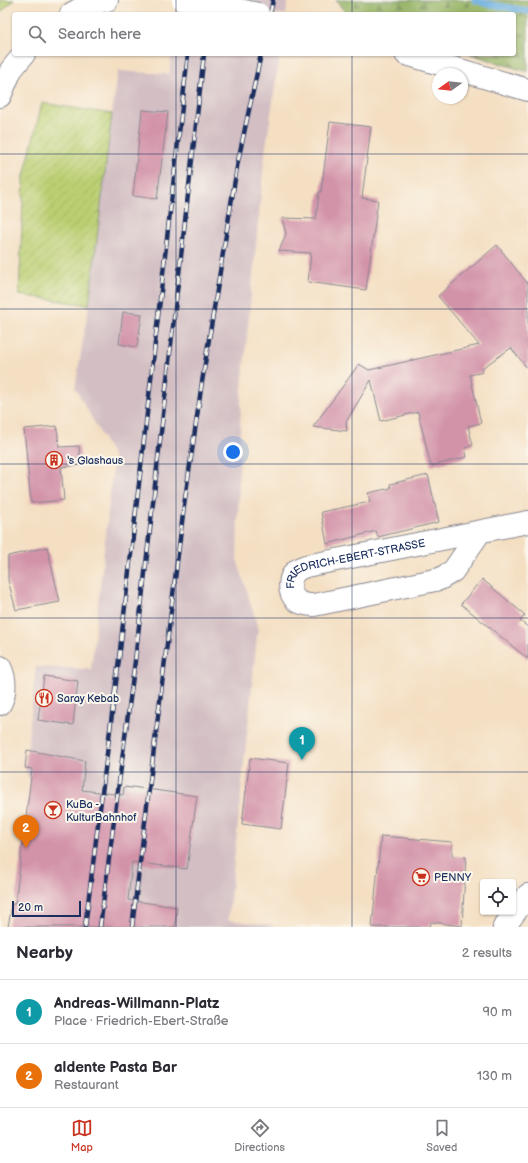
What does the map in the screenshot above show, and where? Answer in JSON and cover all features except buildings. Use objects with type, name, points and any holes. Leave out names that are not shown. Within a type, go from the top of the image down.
[{"type":"street","points":[[74,12],[85,6],[107,0]]},
{"type":"street","points":[[183,0],[249,12]]},
{"type":"street","points":[[0,96],[11,70],[22,56]]},
{"type":"street","points":[[413,56],[528,90]]},
{"type":"street","name":"FRIEDRICH-EBERT-STRASSE","points":[[480,532],[453,571],[440,580],[314,605],[306,605],[297,601],[290,588],[290,580],[294,574],[298,569],[306,566],[528,522]]},
{"type":"street","points":[[0,668],[5,684],[3,698],[0,704]]},
{"type":"street","points":[[504,927],[528,895]]},
{"type":"shaded area","points":[[177,0],[288,0],[286,12],[176,12]]},
{"type":"shaded area","points":[[171,56],[280,56],[265,153],[241,398],[237,559],[258,627],[228,920],[273,925],[272,927],[8,927],[12,904],[15,904],[31,783],[25,768],[36,667],[91,669],[114,458],[75,388],[89,305],[118,71],[169,74]]},
{"type":"green space","points":[[0,0],[14,0],[0,13]]},
{"type":"green space","points":[[336,0],[528,0],[528,72],[476,56],[516,56],[516,12],[345,12]]},
{"type":"green space","points":[[42,103],[112,114],[89,305],[19,295],[24,176]]},
{"type":"waterway","points":[[475,0],[487,4],[528,11]]},
{"type":"railway","points":[[193,12],[194,0]]},
{"type":"railway","points":[[209,12],[210,0]]},
{"type":"railway","points":[[270,12],[273,0]]},
{"type":"railway","points":[[85,927],[119,659],[188,56]]},
{"type":"railway","points":[[100,927],[135,661],[204,56]]},
{"type":"railway","points":[[132,927],[184,506],[202,382],[238,161],[261,56]]},
{"type":"place","name":"'s Glashaus","points":[[54,460]]},
{"type":"place","name":"Saray Kebab","points":[[44,698]]},
{"type":"place","name":"Andreas-Willmann-Platz","points":[[302,760]]},
{"type":"place","name":"KuBa - KulturBahnhof","points":[[53,810]]},
{"type":"place","name":"aldente Pasta Bar","points":[[26,848]]},
{"type":"place","name":"PENNY","points":[[421,877]]}]
